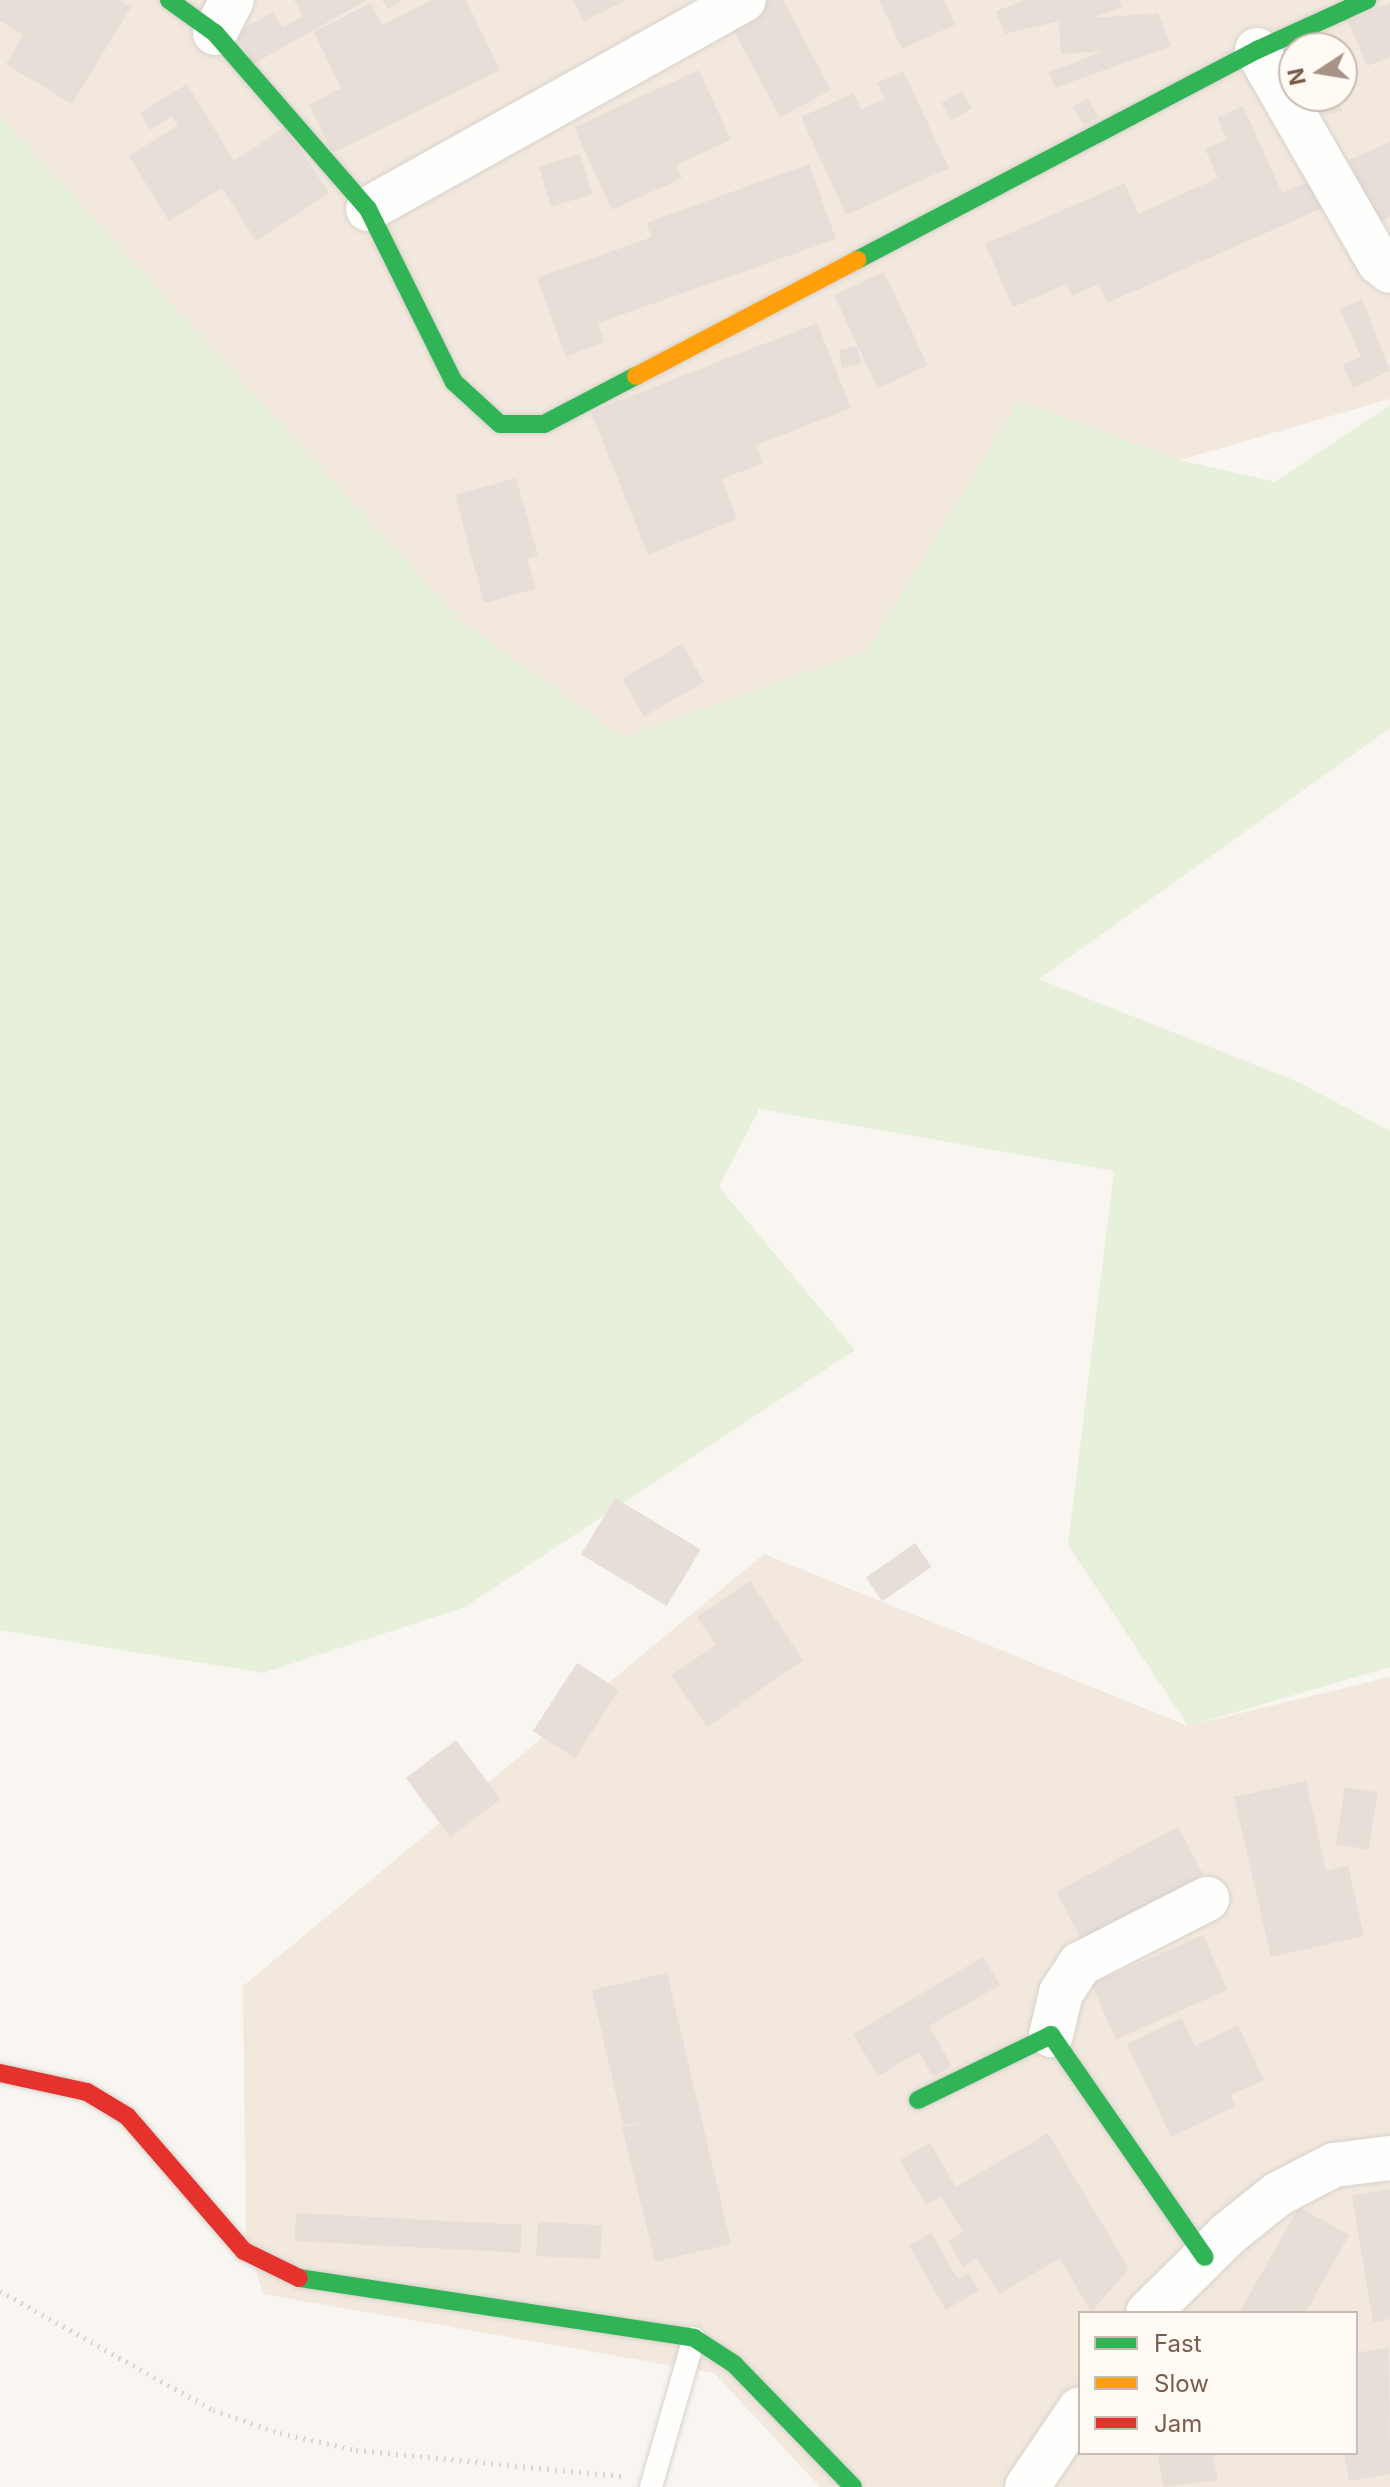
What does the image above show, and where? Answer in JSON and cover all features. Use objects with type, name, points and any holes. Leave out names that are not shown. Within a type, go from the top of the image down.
[{"type":"street","points":[[169,0],[224,16],[368,209],[454,382],[500,424],[544,424],[1257,50],[1367,0]]},
{"type":"street","points":[[368,209],[744,0]]},
{"type":"street","points":[[1257,50],[1379,262],[1390,271]]},
{"type":"street","points":[[1205,2257],[1051,2035],[1061,1993],[1080,1964],[1207,1899]]},
{"type":"street","points":[[918,2100],[1051,2035]]},
{"type":"street","points":[[0,2073],[87,2092],[127,2116],[244,2251],[277,2271],[314,2282],[694,2338],[734,2364],[853,2487]]},
{"type":"street","points":[[1150,2311],[1205,2257],[1278,2194],[1334,2165],[1390,2158]]},
{"type":"street","points":[[1027,2487],[1078,2412]]},
{"type":"lane","points":[[652,2483],[694,2338]]},
{"type":"path","points":[[0,2291],[213,2410],[280,2433],[356,2450],[652,2483]]},
{"type":"shaded area","points":[[0,0],[1390,0],[1390,399],[1180,460],[648,864],[0,200]]},
{"type":"shaded area","points":[[764,1554],[1188,1726],[1390,1677],[1390,2487],[820,2487],[714,2373],[263,2294],[246,2238],[243,1986]]},
{"type":"green space","points":[[0,116],[460,620],[623,737],[867,651],[1019,401],[1180,460],[1275,482],[1390,405],[1390,728],[1039,979],[1300,1083],[1390,1131],[1390,1667],[1188,1726],[1068,1545],[1114,1171],[759,1109],[719,1187],[855,1350],[465,1607],[263,1673],[0,1630]]},
{"type":"building","points":[[0,0],[119,0],[131,7],[72,104],[6,64],[23,35],[0,21]]},
{"type":"building","points":[[294,0],[367,0],[253,64],[235,33],[273,12],[282,28],[303,16]]},
{"type":"building","points":[[382,0],[403,0],[388,9]]},
{"type":"building","points":[[432,0],[466,0],[500,70],[333,153],[309,105],[341,88],[314,32],[371,3],[382,25]]},
{"type":"building","points":[[573,0],[627,0],[584,21]]},
{"type":"building","points":[[766,0],[783,0],[831,90],[780,117],[728,20]]},
{"type":"building","points":[[879,0],[944,0],[955,25],[902,49]]},
{"type":"building","points":[[1025,0],[1119,0],[1122,7],[1093,18],[1158,13],[1171,46],[1055,88],[1049,72],[1105,51],[1061,54],[1059,21],[1005,34],[996,11]]},
{"type":"building","points":[[1390,3],[1390,57],[1367,66],[1358,45],[1358,32],[1353,32],[1348,21]]},
{"type":"building","points":[[699,70],[731,140],[676,165],[682,178],[612,210],[574,127]]},
{"type":"building","points":[[903,71],[949,168],[846,215],[801,117],[854,93],[861,110],[885,99],[877,83]]},
{"type":"building","points":[[187,84],[234,161],[285,127],[329,193],[256,241],[222,188],[169,221],[129,156],[178,125],[172,116],[150,130],[140,113]]},
{"type":"building","points":[[962,91],[972,108],[951,120],[941,103]]},
{"type":"building","points":[[1087,98],[1099,117],[1084,126],[1073,107]]},
{"type":"building","points":[[1243,106],[1282,193],[1317,178],[1329,205],[1107,303],[1099,284],[1072,296],[1067,284],[1013,307],[985,244],[1125,183],[1138,214],[1218,178],[1205,149],[1227,140],[1217,117]]},
{"type":"building","points":[[1307,112],[1337,112],[1308,118]]},
{"type":"building","points":[[1390,142],[1390,217],[1375,224],[1347,161]]},
{"type":"building","points":[[580,154],[592,194],[551,207],[539,167]]},
{"type":"building","points":[[809,164],[836,239],[598,323],[604,342],[566,357],[537,278],[652,237],[646,223]]},
{"type":"building","points":[[884,272],[928,365],[878,389],[834,295]]},
{"type":"building","points":[[1362,299],[1390,371],[1353,388],[1343,365],[1361,357],[1340,309]]},
{"type":"building","points":[[817,323],[851,408],[756,445],[763,463],[722,479],[737,519],[648,555],[591,412]]},
{"type":"building","points":[[857,346],[861,364],[843,368],[838,350]]},
{"type":"building","points":[[516,478],[538,556],[527,559],[536,589],[484,603],[455,495]]},
{"type":"building","points":[[682,644],[704,682],[644,717],[622,678]]},
{"type":"building","points":[[615,1498],[701,1550],[667,1606],[581,1555]]},
{"type":"building","points":[[915,1543],[932,1567],[882,1601],[866,1577]]},
{"type":"building","points":[[750,1581],[803,1660],[707,1727],[671,1675],[716,1645],[697,1617]]},
{"type":"building","points":[[577,1663],[619,1690],[575,1758],[533,1731]]},
{"type":"building","points":[[456,1740],[501,1799],[450,1837],[406,1778]]},
{"type":"building","points":[[1306,1781],[1326,1871],[1348,1865],[1364,1936],[1271,1957],[1234,1797]]},
{"type":"building","points":[[1345,1787],[1378,1792],[1369,1849],[1336,1844]]},
{"type":"building","points":[[1178,1827],[1203,1875],[1082,1939],[1056,1892]]},
{"type":"building","points":[[1203,1935],[1227,1990],[1116,2039],[1092,1985]]},
{"type":"building","points":[[983,1957],[1000,1985],[929,2026],[952,2066],[933,2077],[919,2052],[878,2076],[853,2034]]},
{"type":"building","points":[[667,1973],[731,2244],[655,2262],[622,2127],[647,2121],[623,2125],[592,1990]]},
{"type":"building","points":[[1182,2018],[1195,2046],[1238,2025],[1264,2080],[1230,2095],[1235,2106],[1171,2137],[1127,2044]]},
{"type":"building","points":[[1048,2133],[1129,2269],[1092,2311],[1060,2258],[999,2294],[977,2258],[963,2267],[948,2241],[963,2232],[941,2196],[926,2205],[900,2160],[930,2143],[956,2187]]},
{"type":"building","points":[[1390,2189],[1390,2319],[1373,2322],[1352,2196]]},
{"type":"building","points":[[1299,2207],[1349,2235],[1306,2311],[1240,2311]]},
{"type":"building","points":[[296,2213],[522,2225],[520,2253],[295,2241]]},
{"type":"building","points":[[538,2222],[602,2225],[600,2259],[536,2256]]},
{"type":"building","points":[[931,2233],[958,2279],[969,2273],[979,2290],[946,2310],[909,2246]]},
{"type":"building","points":[[1389,2347],[1390,2474],[1349,2481],[1344,2455],[1358,2455],[1358,2353]]},
{"type":"building","points":[[1157,2455],[1212,2455],[1218,2480],[1164,2487]]},
{"type":"traffic: fast","points":[[169,0],[215,33],[368,209],[454,382],[500,424],[544,424],[636,376]]},
{"type":"traffic: fast","points":[[857,260],[1257,50],[1367,0]]},
{"type":"traffic: fast","points":[[918,2100],[1051,2035],[1205,2257]]},
{"type":"traffic: fast","points":[[299,2278],[694,2338],[734,2364],[853,2487]]},
{"type":"traffic: slow","points":[[636,376],[857,260]]},
{"type":"traffic: jam","points":[[0,2073],[87,2092],[127,2116],[244,2251],[299,2278]]}]
